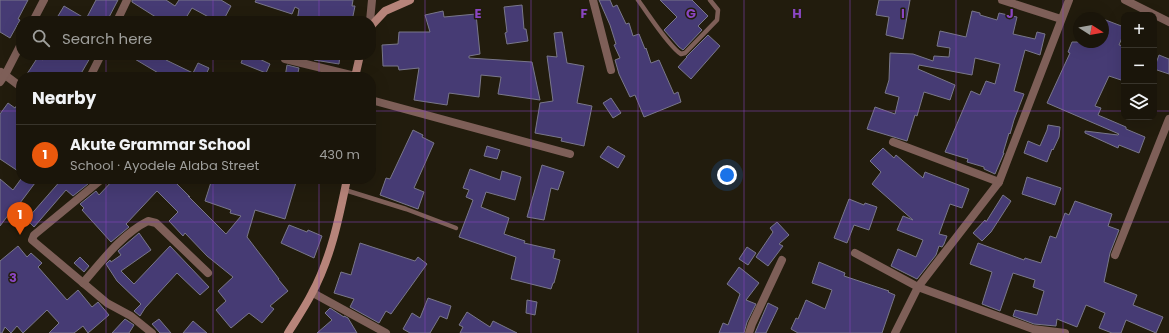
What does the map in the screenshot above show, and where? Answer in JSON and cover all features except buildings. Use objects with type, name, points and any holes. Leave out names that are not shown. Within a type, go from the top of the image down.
[{"type":"main road","points":[[376,21],[385,11],[410,0]]},
{"type":"main road","points":[[356,72],[359,60]]},
{"type":"main road","points":[[288,333],[312,293],[327,260],[335,236],[346,184]]},
{"type":"street","points":[[36,16],[44,0]]},
{"type":"street","points":[[119,16],[127,0]]},
{"type":"street","points":[[370,16],[372,0]]},
{"type":"street","points":[[593,0],[611,70]]},
{"type":"street","points":[[1002,0],[1061,19]]},
{"type":"street","points":[[895,333],[918,287],[999,182],[1069,0]]},
{"type":"street","points":[[1125,0],[1169,22]]},
{"type":"street","points":[[16,52],[2,76],[16,84]]},
{"type":"street","points":[[92,72],[98,60]]},
{"type":"street","points":[[289,60],[336,72]]},
{"type":"street","points":[[376,101],[570,154]]},
{"type":"street","points":[[1116,255],[1169,119]]},
{"type":"street","points":[[893,142],[999,182]]},
{"type":"street","points":[[96,184],[34,235],[32,240],[107,303],[131,316],[152,333]]},
{"type":"street","points":[[83,283],[111,251],[140,225],[148,221],[156,223],[208,273]]},
{"type":"street","points":[[855,253],[918,287],[1033,329],[1065,333]]},
{"type":"street","points":[[749,333],[782,260]]},
{"type":"street","points":[[312,293],[386,333]]},
{"type":"lane","points":[[638,0],[677,52],[681,54],[685,53],[718,20],[718,10],[710,0]]},
{"type":"lane","points":[[345,190],[406,209],[456,228]]},
{"type":"place","name":"Akute Grammar School","points":[[20,235]]}]
